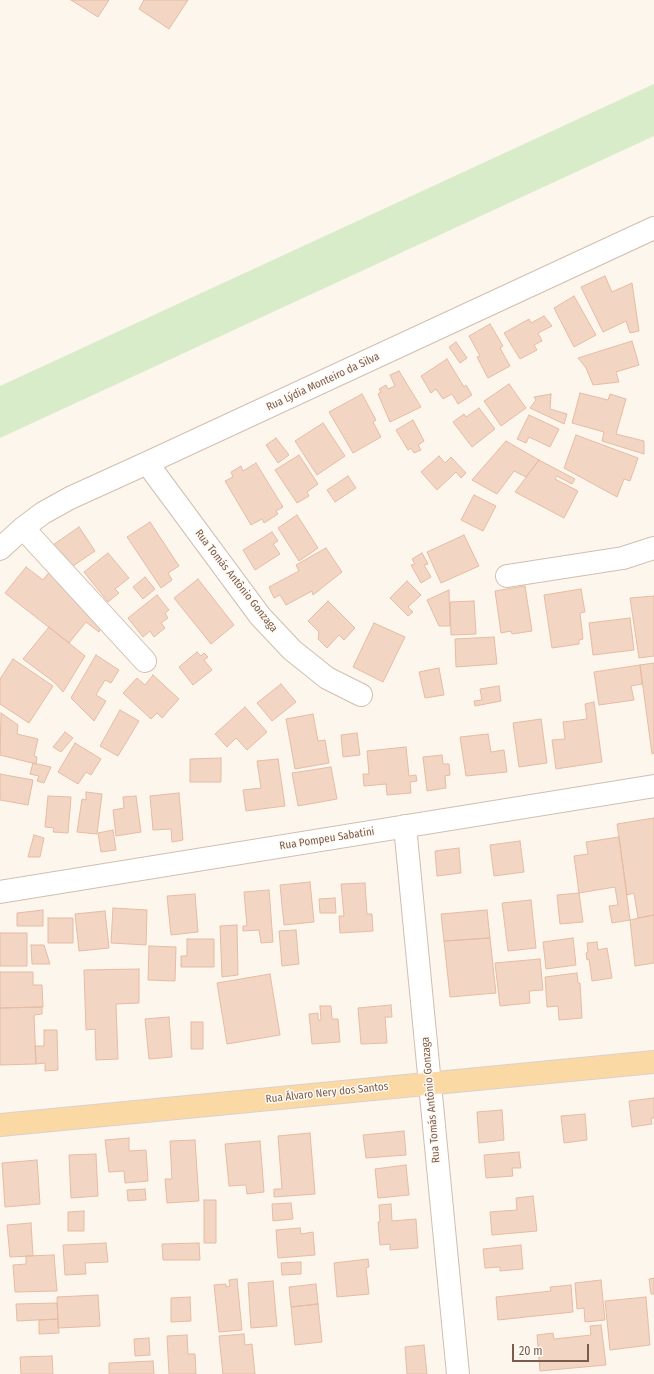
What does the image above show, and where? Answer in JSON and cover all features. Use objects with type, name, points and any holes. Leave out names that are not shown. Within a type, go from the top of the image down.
[{"type":"main road","name":"Rua Álvaro Nery dos Santos","points":[[0,1125],[654,1062]]},
{"type":"street","name":"Rua Lýdia Monteiro da Silva","points":[[0,549],[23,528],[43,513],[70,498],[654,228]]},
{"type":"street","name":"Rua Tomás Antônio Gonzaga","points":[[147,463],[260,616],[292,650],[327,678],[361,694]]},
{"type":"street","points":[[23,528],[145,661]]},
{"type":"street","points":[[507,576],[623,558],[654,548]]},
{"type":"street","name":"Rua Pompeu Sabatini","points":[[0,892],[654,786]]},
{"type":"street","name":"Rua Tomás Antônio Gonzaga","points":[[405,826],[458,1374]]},
{"type":"green space","points":[[654,84],[654,136],[0,438],[0,386]]},
{"type":"building","points":[[71,0],[109,0],[98,17]]},
{"type":"building","points":[[144,0],[188,0],[169,29],[139,9]]},
{"type":"building","points":[[605,276],[612,292],[632,283],[639,331],[630,333],[626,321],[603,332],[581,287]]},
{"type":"building","points":[[574,296],[596,335],[574,347],[554,308]]},
{"type":"building","points":[[544,316],[552,326],[538,333],[542,341],[534,345],[537,350],[520,359],[504,333],[529,319],[531,323]]},
{"type":"building","points":[[490,324],[503,346],[500,348],[510,366],[488,378],[477,357],[480,356],[469,336]]},
{"type":"building","points":[[632,341],[639,365],[616,372],[619,382],[593,385],[586,368],[578,358]]},
{"type":"building","points":[[456,342],[467,358],[460,363],[449,347]]},
{"type":"building","points":[[447,359],[464,387],[466,385],[472,395],[458,404],[452,394],[443,399],[436,389],[431,393],[421,376]]},
{"type":"building","points":[[399,371],[421,407],[390,422],[378,394],[381,392],[379,389],[386,385],[388,389],[395,386],[390,375]]},
{"type":"building","points":[[509,384],[526,408],[501,426],[484,401]]},
{"type":"building","points":[[580,393],[608,400],[610,394],[626,399],[616,434],[644,441],[644,454],[602,441],[604,432],[572,423]]},
{"type":"building","points":[[362,394],[376,420],[373,422],[381,437],[353,453],[329,412]]},
{"type":"building","points":[[551,394],[550,409],[567,414],[564,424],[530,408],[536,400],[534,397]]},
{"type":"building","points":[[479,408],[495,429],[472,447],[453,422],[464,414],[466,417]]},
{"type":"building","points":[[529,415],[559,429],[550,447],[529,437],[526,443],[517,439]]},
{"type":"building","points":[[413,420],[424,441],[418,445],[421,450],[414,453],[411,448],[408,450],[396,430]]},
{"type":"building","points":[[323,423],[345,456],[317,475],[295,441]]},
{"type":"building","points":[[576,435],[638,458],[630,481],[624,479],[617,497],[564,468]]},
{"type":"building","points":[[276,438],[289,455],[278,463],[266,445]]},
{"type":"building","points":[[506,441],[539,460],[526,477],[514,471],[497,494],[472,480]]},
{"type":"building","points":[[299,455],[318,484],[307,492],[309,496],[297,503],[275,470]]},
{"type":"building","points":[[439,456],[445,463],[451,457],[466,473],[461,478],[456,472],[437,490],[421,472]]},
{"type":"building","points":[[539,460],[575,479],[572,484],[557,476],[555,479],[578,491],[564,518],[515,492]]},
{"type":"building","points":[[256,463],[283,507],[276,511],[278,514],[264,523],[262,519],[251,525],[225,481],[233,477],[231,472],[241,466],[243,471]]},
{"type":"building","points":[[348,476],[356,488],[335,502],[327,490]]},
{"type":"building","points":[[474,495],[496,506],[483,531],[461,520]]},
{"type":"building","points":[[297,515],[318,548],[299,561],[278,528]]},
{"type":"building","points":[[150,522],[179,566],[168,573],[172,580],[161,588],[127,537]]},
{"type":"building","points":[[79,527],[95,551],[70,568],[50,547]]},
{"type":"building","points":[[272,532],[278,541],[273,544],[280,554],[255,570],[243,550]]},
{"type":"building","points":[[464,535],[479,566],[441,583],[427,552]]},
{"type":"building","points":[[326,548],[342,572],[313,595],[312,591],[286,605],[280,595],[274,598],[269,587],[299,571],[296,565]]},
{"type":"building","points":[[108,553],[129,578],[115,589],[119,593],[108,602],[84,572]]},
{"type":"building","points":[[422,553],[428,564],[424,565],[431,577],[421,583],[411,565],[415,564],[412,559]]},
{"type":"building","points":[[26,567],[43,580],[51,570],[102,626],[99,632],[86,622],[69,643],[5,593]]},
{"type":"building","points":[[145,577],[155,589],[143,599],[133,587]]},
{"type":"building","points":[[198,579],[234,625],[211,644],[174,598]]},
{"type":"building","points":[[407,581],[421,595],[408,607],[413,612],[408,616],[390,598]]},
{"type":"building","points":[[525,586],[532,631],[512,634],[511,631],[501,633],[495,591]]},
{"type":"building","points":[[581,589],[585,612],[580,613],[583,639],[579,640],[579,644],[552,648],[544,595]]},
{"type":"building","points":[[449,590],[450,626],[439,626],[427,600]]},
{"type":"building","points":[[157,595],[169,610],[165,613],[168,618],[161,623],[165,628],[154,637],[150,631],[143,637],[128,618]]},
{"type":"building","points":[[654,596],[654,656],[639,658],[630,598]]},
{"type":"building","points":[[328,601],[355,628],[344,640],[339,635],[327,648],[318,639],[319,632],[308,621]]},
{"type":"building","points":[[474,601],[476,634],[451,635],[450,602]]},
{"type":"building","points":[[630,618],[634,650],[593,655],[589,623]]},
{"type":"building","points":[[374,623],[405,637],[383,682],[353,667]]},
{"type":"building","points":[[49,627],[85,656],[63,692],[54,682],[23,659]]},
{"type":"building","points":[[494,637],[497,664],[456,667],[455,639]]},
{"type":"building","points":[[197,652],[201,656],[204,653],[208,657],[204,660],[212,670],[193,685],[179,667]]},
{"type":"building","points":[[96,655],[119,670],[111,683],[105,680],[96,695],[106,701],[94,721],[71,698]]},
{"type":"building","points":[[13,659],[53,686],[29,723],[0,704],[0,679]]},
{"type":"building","points":[[654,663],[654,753],[652,754],[640,665]]},
{"type":"building","points":[[640,665],[642,684],[631,686],[634,700],[599,705],[594,672]]},
{"type":"building","points":[[439,668],[444,695],[425,698],[419,672]]},
{"type":"building","points":[[153,675],[179,699],[162,718],[157,713],[151,719],[123,693],[137,678],[145,685]]},
{"type":"building","points":[[281,684],[296,702],[272,721],[257,703]]},
{"type":"building","points":[[499,686],[501,701],[475,706],[474,701],[482,700],[480,689]]},
{"type":"building","points":[[594,702],[602,762],[556,769],[552,740],[565,739],[563,722],[587,719],[585,704]]},
{"type":"building","points":[[245,707],[267,732],[247,750],[236,738],[227,747],[215,734]]},
{"type":"building","points":[[120,710],[139,721],[118,756],[100,746]]},
{"type":"building","points":[[1,713],[18,725],[17,734],[38,739],[34,756],[37,757],[36,764],[0,755]]},
{"type":"building","points":[[313,714],[318,741],[325,740],[329,763],[295,769],[286,719]]},
{"type":"building","points":[[541,719],[547,763],[519,767],[513,723]]},
{"type":"building","points":[[65,732],[73,738],[61,752],[53,747]]},
{"type":"building","points":[[357,733],[360,755],[343,757],[341,735]]},
{"type":"building","points":[[488,734],[491,752],[504,750],[507,772],[466,776],[460,737]]},
{"type":"building","points":[[75,743],[101,759],[91,775],[86,772],[78,784],[58,772]]},
{"type":"building","points":[[406,747],[409,776],[416,775],[417,781],[410,782],[411,793],[387,795],[386,784],[364,786],[363,774],[369,774],[367,751]]},
{"type":"building","points":[[442,755],[443,764],[449,764],[450,775],[445,776],[446,788],[427,791],[423,757]]},
{"type":"building","points":[[221,758],[221,782],[190,782],[190,759]]},
{"type":"building","points":[[278,759],[285,806],[246,811],[243,790],[261,788],[257,761]]},
{"type":"building","points":[[33,763],[51,767],[44,783],[37,781],[39,776],[30,774]]},
{"type":"building","points":[[331,767],[337,799],[298,806],[292,773]]},
{"type":"building","points":[[0,774],[33,780],[28,805],[0,800]]},
{"type":"building","points":[[86,792],[102,794],[97,834],[77,832],[82,799],[86,800]]},
{"type":"building","points":[[179,793],[183,840],[172,842],[171,829],[153,830],[150,796]]},
{"type":"building","points":[[48,796],[71,797],[68,833],[53,832],[54,828],[45,827]]},
{"type":"building","points":[[136,796],[141,832],[116,836],[113,810],[124,808],[123,797]]},
{"type":"building","points":[[654,818],[654,915],[638,918],[634,893],[627,895],[617,824]]},
{"type":"building","points":[[113,830],[116,850],[101,852],[98,833]]},
{"type":"building","points":[[34,835],[44,838],[40,857],[28,857]]},
{"type":"building","points":[[619,837],[630,920],[612,923],[609,906],[618,905],[615,887],[579,893],[574,856],[588,854],[586,842]]},
{"type":"building","points":[[520,841],[524,872],[494,876],[490,845]]},
{"type":"building","points":[[459,848],[461,873],[437,876],[435,851]]},
{"type":"building","points":[[310,882],[314,922],[284,925],[280,885]]},
{"type":"building","points":[[365,883],[367,914],[372,914],[373,931],[340,933],[339,916],[344,916],[341,884]]},
{"type":"building","points":[[269,890],[273,942],[261,943],[259,930],[243,931],[243,926],[247,926],[244,892]]},
{"type":"building","points":[[579,893],[583,922],[560,924],[557,895]]},
{"type":"building","points":[[195,894],[198,932],[171,935],[167,896]]},
{"type":"building","points":[[335,898],[336,913],[320,913],[319,899]]},
{"type":"building","points":[[531,900],[536,948],[508,951],[502,903]]},
{"type":"building","points":[[113,908],[147,910],[146,945],[111,943]]},
{"type":"building","points":[[43,910],[43,926],[17,926],[17,913]]},
{"type":"building","points":[[487,910],[490,938],[444,941],[441,914]]},
{"type":"building","points":[[105,911],[109,948],[79,951],[75,914]]},
{"type":"building","points":[[654,915],[654,963],[635,966],[630,920]]},
{"type":"building","points":[[48,918],[73,918],[73,943],[48,943]]},
{"type":"building","points":[[237,925],[238,975],[222,977],[220,926]]},
{"type":"building","points":[[296,930],[299,964],[282,966],[279,931]]},
{"type":"building","points":[[0,933],[27,933],[27,966],[0,966]]},
{"type":"building","points":[[490,938],[496,993],[450,997],[444,941]]},
{"type":"building","points":[[573,938],[576,965],[546,969],[543,942]]},
{"type":"building","points":[[187,939],[214,939],[214,967],[181,967],[181,956],[187,956]]},
{"type":"building","points":[[597,942],[598,950],[607,948],[612,978],[592,981],[589,959],[587,960],[586,953],[588,952],[587,943]]},
{"type":"building","points":[[31,945],[44,945],[50,964],[32,964]]},
{"type":"building","points":[[149,946],[176,947],[175,981],[148,980]]},
{"type":"building","points":[[540,959],[543,990],[529,991],[530,1003],[500,1006],[495,963]]},
{"type":"building","points":[[139,969],[139,1003],[116,1004],[118,1059],[96,1060],[95,1029],[86,1030],[84,970]]},
{"type":"building","points":[[0,972],[33,972],[33,985],[42,985],[43,1007],[0,1008]]},
{"type":"building","points":[[577,973],[578,983],[580,983],[582,1018],[559,1020],[558,1006],[547,1007],[545,977]]},
{"type":"building","points":[[270,974],[280,1035],[227,1044],[217,983]]},
{"type":"building","points":[[391,1005],[392,1017],[385,1017],[387,1043],[361,1044],[358,1008]]},
{"type":"building","points":[[320,1006],[331,1006],[332,1019],[338,1019],[340,1042],[312,1044],[309,1014],[318,1013],[318,1020],[321,1020]]},
{"type":"building","points":[[42,1007],[42,1014],[34,1015],[36,1064],[0,1065],[0,1008]]},
{"type":"building","points":[[169,1017],[172,1057],[149,1059],[145,1019]]},
{"type":"building","points":[[191,1022],[203,1022],[203,1049],[191,1049]]},
{"type":"building","points":[[44,1030],[57,1030],[58,1070],[45,1071],[45,1063],[36,1064],[35,1046],[44,1046]]},
{"type":"building","points":[[654,1098],[654,1118],[651,1118],[652,1124],[632,1127],[629,1101]]},
{"type":"building","points":[[502,1110],[504,1140],[479,1143],[477,1112]]},
{"type":"building","points":[[585,1114],[587,1140],[564,1143],[561,1116]]},
{"type":"building","points":[[404,1131],[406,1155],[366,1158],[363,1135]]},
{"type":"building","points":[[310,1133],[315,1194],[274,1197],[274,1189],[282,1189],[278,1136]]},
{"type":"building","points":[[129,1138],[129,1151],[146,1150],[148,1181],[125,1183],[124,1171],[109,1172],[105,1140]]},
{"type":"building","points":[[195,1140],[199,1201],[167,1203],[165,1179],[172,1179],[170,1141]]},
{"type":"building","points":[[260,1141],[264,1192],[247,1194],[246,1185],[229,1186],[225,1144]]},
{"type":"building","points":[[519,1152],[521,1168],[512,1168],[513,1176],[486,1178],[484,1155]]},
{"type":"building","points":[[96,1154],[98,1196],[71,1198],[69,1155]]},
{"type":"building","points":[[37,1160],[40,1204],[5,1207],[2,1163]]},
{"type":"building","points":[[406,1165],[409,1195],[378,1198],[375,1169]]},
{"type":"building","points":[[145,1189],[146,1200],[128,1201],[127,1190]]},
{"type":"building","points":[[533,1196],[537,1231],[492,1235],[490,1212],[517,1210],[516,1198]]},
{"type":"building","points":[[204,1200],[216,1200],[216,1243],[204,1243]]},
{"type":"building","points":[[291,1203],[293,1219],[273,1221],[272,1204]]},
{"type":"building","points":[[391,1204],[392,1221],[416,1219],[418,1248],[390,1250],[390,1244],[380,1245],[378,1222],[380,1222],[379,1205]]},
{"type":"building","points":[[84,1211],[84,1231],[68,1231],[68,1212]]},
{"type":"building","points":[[31,1223],[33,1256],[10,1257],[7,1225]]},
{"type":"building","points":[[300,1228],[301,1234],[313,1232],[315,1255],[278,1258],[276,1230]]},
{"type":"building","points":[[106,1243],[108,1262],[85,1263],[86,1274],[65,1275],[63,1245]]},
{"type":"building","points":[[199,1243],[200,1260],[163,1260],[162,1244]]},
{"type":"building","points":[[521,1245],[523,1269],[500,1271],[500,1267],[485,1268],[483,1249]]},
{"type":"building","points":[[54,1255],[57,1291],[15,1292],[13,1265],[26,1264],[26,1256]]},
{"type":"building","points":[[368,1259],[369,1267],[366,1268],[369,1294],[337,1297],[334,1263]]},
{"type":"building","points":[[301,1262],[301,1274],[282,1275],[281,1263]]},
{"type":"building","points":[[654,1278],[654,1294],[651,1294],[649,1279]]},
{"type":"building","points":[[237,1279],[242,1330],[219,1332],[214,1285],[226,1284],[226,1287],[230,1286],[229,1280]]},
{"type":"building","points":[[601,1280],[605,1320],[585,1322],[584,1308],[577,1309],[575,1283]]},
{"type":"building","points":[[273,1281],[277,1326],[251,1328],[248,1283]]},
{"type":"building","points":[[316,1284],[318,1304],[291,1307],[289,1287]]},
{"type":"building","points":[[571,1285],[573,1312],[498,1320],[496,1297],[551,1291],[550,1287]]},
{"type":"building","points":[[98,1295],[100,1326],[58,1328],[57,1297]]},
{"type":"building","points":[[190,1297],[191,1321],[171,1322],[171,1298]]},
{"type":"building","points":[[646,1297],[650,1345],[610,1350],[605,1301]]},
{"type":"building","points":[[57,1303],[58,1319],[17,1321],[16,1304]]},
{"type":"building","points":[[318,1304],[322,1342],[295,1345],[291,1307]]},
{"type":"building","points":[[58,1319],[59,1333],[39,1334],[39,1320]]},
{"type":"building","points":[[601,1325],[606,1365],[540,1371],[537,1335],[553,1333],[554,1339],[591,1335],[590,1326]]},
{"type":"building","points":[[244,1334],[245,1345],[252,1344],[255,1374],[223,1374],[219,1336]]},
{"type":"building","points":[[187,1335],[188,1354],[195,1354],[196,1374],[169,1374],[167,1336]]},
{"type":"building","points":[[149,1338],[150,1355],[135,1356],[134,1339]]},
{"type":"building","points":[[424,1345],[427,1374],[407,1374],[405,1347]]},
{"type":"building","points":[[52,1356],[53,1374],[21,1374],[20,1357]]},
{"type":"building","points":[[153,1361],[154,1374],[109,1374],[109,1363]]}]
